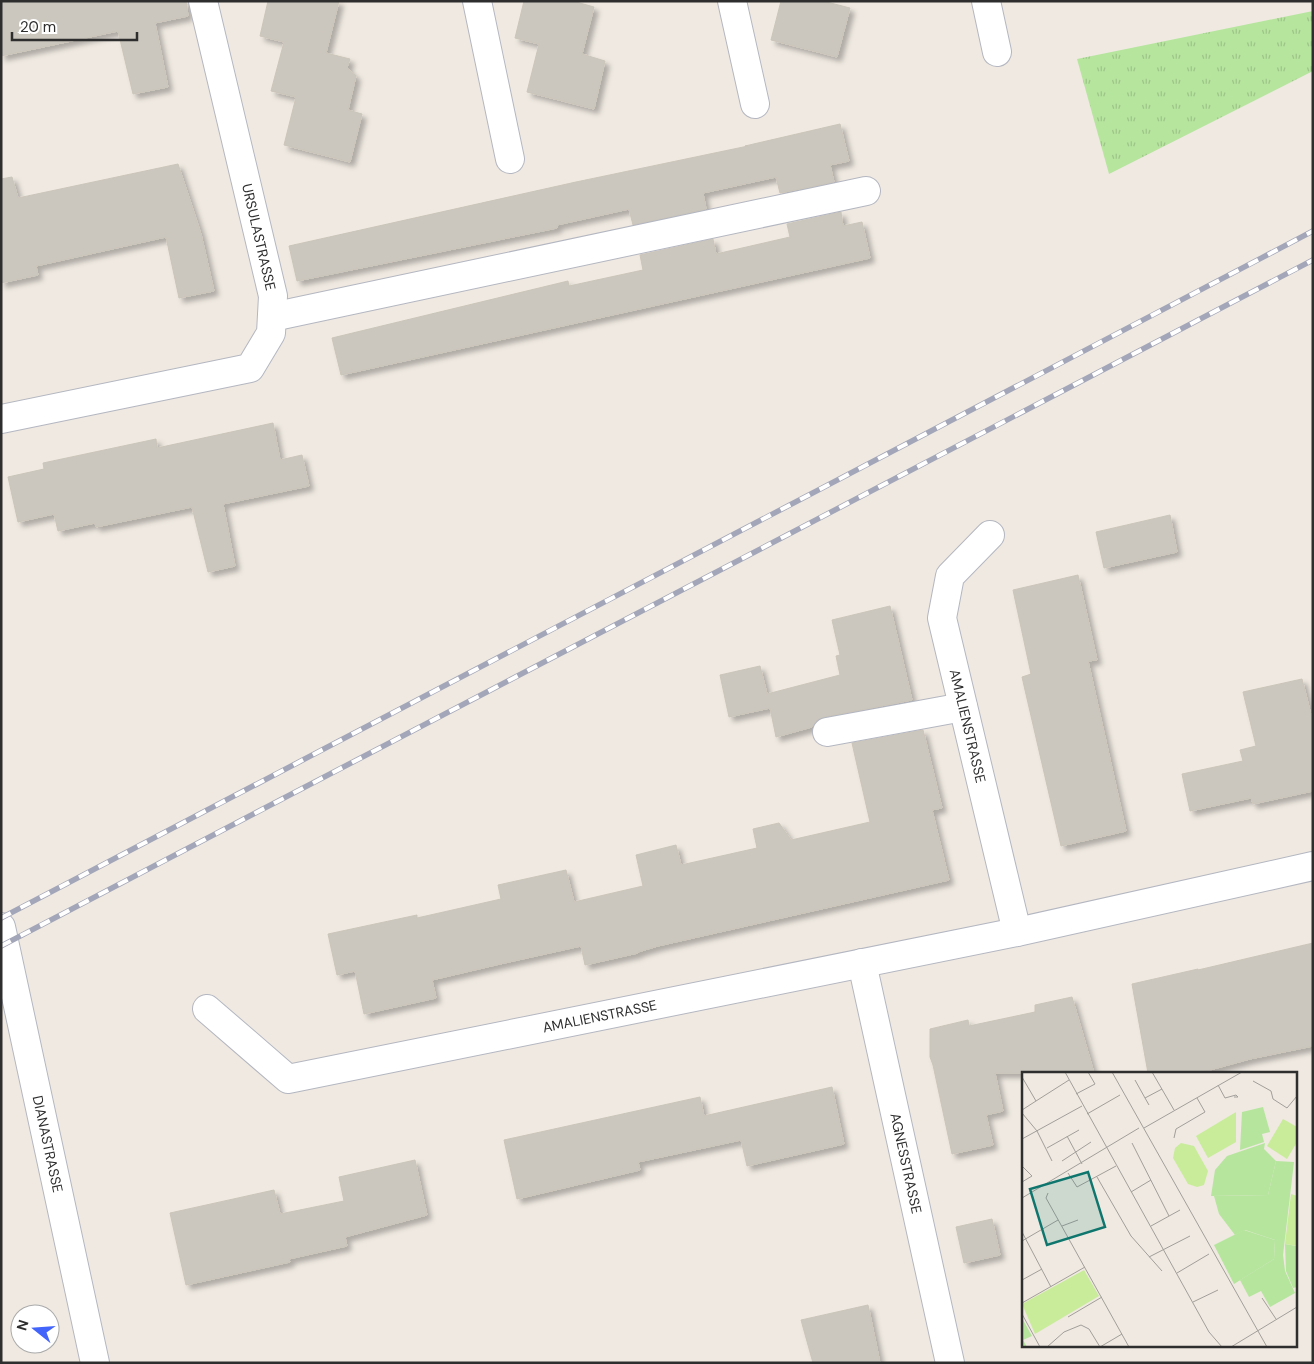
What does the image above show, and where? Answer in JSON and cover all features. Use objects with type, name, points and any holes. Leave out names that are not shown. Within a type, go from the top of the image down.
[{"type":"street","name":"URSULASTRASSE","points":[[1,419],[250,368],[271,333],[273,296],[203,1]]},
{"type":"street","points":[[477,1],[510,159]]},
{"type":"street","points":[[732,1],[754,104]]},
{"type":"street","points":[[986,1],[997,52]]},
{"type":"street","points":[[272,316],[866,191]]},
{"type":"street","name":"AMALIENSTRASSE","points":[[990,535],[950,576],[942,618],[1017,932]]},
{"type":"street","points":[[827,732],[962,706]]},
{"type":"street","name":"AMALIENSTRASSE","points":[[207,1009],[288,1079],[1017,932],[1313,866]]},
{"type":"street","name":"DIANASTRASSE","points":[[1,927],[95,1363]]},
{"type":"street","name":"AGNESSTRASSE","points":[[862,963],[950,1363]]},
{"type":"green space","points":[[1313,11],[1313,71],[1109,174],[1077,59]]},
{"type":"building","points":[[1,1],[186,1],[188,16],[155,23],[168,87],[133,94],[118,31],[1,56]]},
{"type":"building","points":[[268,1],[339,1],[326,53],[350,59],[347,68],[356,76],[348,110],[362,114],[350,162],[284,145],[296,97],[271,91],[284,42],[260,36]]},
{"type":"building","points":[[524,1],[573,1],[594,7],[582,54],[605,61],[594,109],[527,92],[539,44],[515,38]]},
{"type":"building","points":[[781,1],[823,1],[850,8],[837,57],[771,40]]},
{"type":"building","points":[[840,124],[849,161],[830,165],[834,182],[780,193],[776,177],[703,193],[706,209],[633,225],[629,209],[557,225],[557,228],[297,281],[289,246],[748,146],[745,146]]},
{"type":"building","points":[[178,164],[201,234],[214,291],[179,298],[166,237],[36,266],[38,275],[1,283],[1,179],[12,177],[18,198]]},
{"type":"building","points":[[841,212],[843,226],[862,222],[870,258],[341,375],[332,338],[568,281],[569,286],[643,270],[640,255],[713,239],[716,254],[790,237],[787,224]]},
{"type":"building","points":[[273,423],[280,460],[302,455],[309,486],[223,504],[235,566],[208,572],[192,507],[96,527],[95,523],[58,531],[54,514],[18,522],[8,477],[44,469],[43,463],[156,439],[157,448]]},
{"type":"building","points":[[1170,515],[1177,552],[1104,568],[1096,532]]},
{"type":"building","points":[[1078,575],[1097,660],[1088,661],[1126,831],[1061,846],[1022,677],[1031,674],[1013,590]]},
{"type":"building","points":[[890,606],[912,700],[824,717],[817,720],[812,727],[776,737],[770,708],[729,717],[720,675],[760,666],[767,694],[840,675],[836,656],[840,655],[832,620]]},
{"type":"building","points":[[1302,679],[1313,723],[1313,791],[1253,804],[1251,798],[1190,811],[1182,774],[1243,761],[1240,750],[1256,746],[1243,692]]},
{"type":"building","points":[[923,730],[942,808],[932,810],[949,880],[658,946],[638,953],[585,965],[581,946],[500,964],[432,980],[436,998],[364,1014],[355,971],[337,975],[328,934],[417,915],[417,918],[501,899],[498,885],[566,870],[574,902],[643,886],[636,855],[676,845],[681,865],[757,848],[753,829],[779,823],[791,840],[870,822],[852,743]]},
{"type":"building","points":[[1313,943],[1313,1046],[1250,1059],[1203,1072],[1148,1072],[1132,984]]},
{"type":"building","points":[[1072,997],[1094,1072],[995,1073],[1003,1111],[986,1115],[993,1145],[952,1154],[930,1057],[930,1029],[968,1020],[969,1026],[1035,1012],[1035,1005]]},
{"type":"building","points":[[832,1087],[844,1144],[747,1166],[741,1140],[638,1162],[640,1170],[517,1199],[504,1140],[700,1097],[704,1116]]},
{"type":"building","points":[[415,1160],[427,1215],[345,1237],[347,1246],[289,1259],[290,1262],[186,1285],[170,1213],[274,1190],[280,1214],[344,1201],[339,1177]]},
{"type":"building","points":[[992,1219],[1000,1255],[964,1263],[956,1227]]},
{"type":"building","points":[[868,1305],[880,1363],[813,1363],[801,1320]]},
{"type":"railway","points":[[1,918],[1313,231]]},
{"type":"railway","points":[[1,946],[1313,260]]}]
